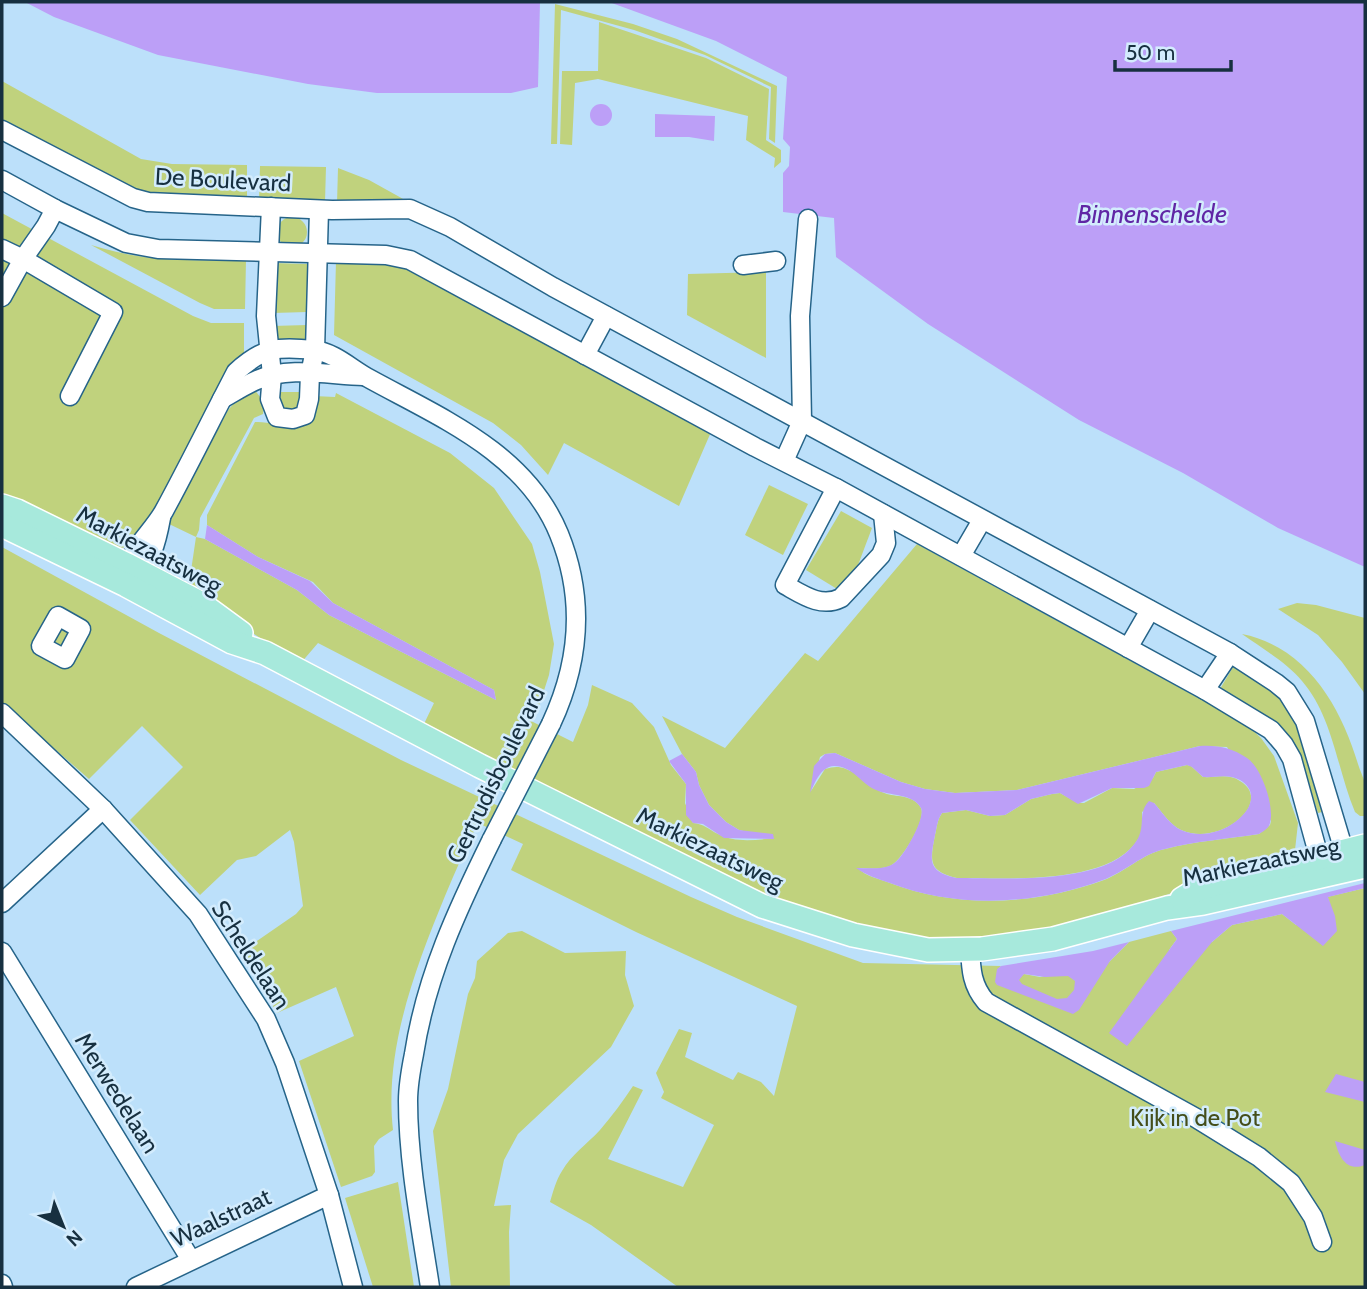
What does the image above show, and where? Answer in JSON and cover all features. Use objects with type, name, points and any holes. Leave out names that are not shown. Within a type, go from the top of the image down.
[{"type":"main road","name":"Markiezaatsweg","points":[[2,506],[17,511],[132,574],[232,642],[265,653],[480,766],[762,906],[853,935],[928,950],[971,949],[1053,939],[1167,908],[1203,904],[1365,866]]},
{"type":"main road","name":"Markiezaatsweg","points":[[2,525],[132,574]]},
{"type":"main road","name":"Markiezaatsweg","points":[[1167,908],[1200,888],[1355,848]]},
{"type":"street","name":"De Boulevard","points":[[2,130],[133,198],[148,202],[326,210],[410,209],[450,227],[606,316],[1230,653],[1276,683],[1297,707],[1311,736],[1329,807],[1355,848]]},
{"type":"street","points":[[2,180],[127,243],[158,249],[386,255],[410,260],[836,488],[883,521],[961,556],[1205,690],[1271,730],[1292,759],[1320,857],[1335,874],[1355,848]]},
{"type":"street","points":[[271,207],[266,316],[272,375],[270,399],[277,417],[293,419],[305,415],[309,399],[326,210]]},
{"type":"street","points":[[2,297],[55,209]]},
{"type":"street","points":[[783,461],[802,421],[800,316],[808,219]]},
{"type":"street","points":[[2,249],[113,312],[71,396]]},
{"type":"street","points":[[743,265],[776,261]]},
{"type":"street","points":[[585,355],[606,316]]},
{"type":"street","points":[[132,574],[156,542],[162,515],[236,372],[250,359],[268,349]]},
{"type":"street","name":"Gertrudisboulevard","points":[[268,349],[315,350],[328,354],[482,442],[516,469],[540,498],[559,532],[571,567],[577,607],[577,636],[567,684],[551,724],[460,903],[442,946],[427,991],[412,1065],[408,1099],[410,1135],[429,1287]]},
{"type":"street","name":"Gertrudisboulevard","points":[[222,399],[258,379],[272,375],[363,376]]},
{"type":"street","points":[[836,488],[785,585],[821,602],[834,602],[841,598],[881,555],[886,543],[883,521]]},
{"type":"street","points":[[961,556],[982,520]]},
{"type":"street","points":[[1128,648],[1150,610]]},
{"type":"street","points":[[1205,690],[1230,653]]},
{"type":"street","name":"Scheldelaan","points":[[2,713],[103,809],[198,914],[266,1019],[285,1063],[329,1195],[353,1287]]},
{"type":"street","points":[[2,903],[103,809]]},
{"type":"street","points":[[971,949],[972,976],[977,992],[986,1002],[1196,1118],[1259,1157],[1291,1183],[1313,1217],[1322,1242]]},
{"type":"street","name":"Merwedelaan","points":[[2,952],[191,1260]]},
{"type":"street","name":"Waalstraat","points":[[136,1287],[329,1195]]},
{"type":"green space","points":[[555,4],[633,24],[677,39],[777,86],[775,143],[769,139],[771,87],[705,55],[634,30],[561,10],[557,144],[551,144]]},
{"type":"green space","points":[[599,22],[706,58],[769,89],[766,140],[781,150],[781,162],[774,168],[775,158],[746,140],[748,116],[598,79],[575,83],[572,145],[560,144],[562,71],[598,71]]},
{"type":"green space","points":[[2,81],[141,159],[172,164],[247,165],[247,201],[148,198],[2,123]]},
{"type":"green space","points":[[260,166],[326,167],[325,202],[259,201]]},
{"type":"green space","points":[[338,168],[369,180],[432,215],[337,203]]},
{"type":"green space","points":[[2,213],[193,316],[211,323],[244,323],[244,358],[156,510],[139,536],[126,548],[113,547],[2,495]]},
{"type":"green space","points":[[292,217],[303,221],[307,232],[303,243],[292,247],[281,243],[277,232],[281,221]]},
{"type":"green space","points":[[91,245],[150,258],[246,260],[245,309],[214,309]]},
{"type":"green space","points":[[336,261],[397,262],[711,432],[679,506],[564,443],[548,475],[521,445],[493,423],[334,335]]},
{"type":"green space","points":[[274,263],[308,264],[307,312],[273,313]]},
{"type":"green space","points":[[766,272],[766,358],[687,315],[688,274]]},
{"type":"green space","points":[[307,325],[307,339],[272,342],[272,326]]},
{"type":"green space","points":[[254,389],[264,402],[263,414],[254,418],[200,518],[196,537],[169,524],[228,410],[238,399]]},
{"type":"green space","points":[[275,392],[304,392],[303,404],[296,412],[280,410]]},
{"type":"green space","points":[[336,393],[450,453],[494,488],[532,544],[554,644],[549,675],[538,709],[531,721],[573,742],[588,705],[592,685],[632,703],[654,727],[671,765],[686,784],[685,803],[693,823],[731,839],[774,838],[739,830],[726,822],[709,805],[696,772],[682,754],[662,716],[725,748],[805,653],[818,661],[917,544],[1246,724],[1274,756],[1298,823],[1295,850],[1281,861],[1180,890],[1089,923],[1023,934],[954,940],[894,937],[797,910],[423,726],[434,703],[318,643],[300,664],[188,591],[196,537],[205,539],[297,590],[329,615],[496,700],[494,690],[333,603],[313,582],[258,557],[207,525],[207,515],[255,422],[299,425],[306,422],[314,396],[335,397]],"holes":[[[1200,746],[1227,747],[1271,821],[1259,834],[1165,849],[1104,880],[1051,895],[1024,899],[997,901],[943,897],[868,875],[858,868],[890,866],[900,857],[917,830],[921,808],[910,799],[881,792],[840,767],[825,769],[811,791],[820,757],[825,754],[835,753],[901,782],[955,793],[1017,790]]]},
{"type":"green space","points":[[769,485],[808,504],[783,555],[745,535]]},
{"type":"green space","points":[[841,511],[872,528],[855,573],[842,592],[806,570]]},
{"type":"green space","name":"Kijk in de Pot","points":[[2,547],[401,760],[691,897],[737,917],[863,963],[1001,966],[997,970],[1020,976],[1024,974],[1040,977],[1108,963],[1129,942],[1171,931],[1177,939],[1169,950],[1212,942],[1232,925],[1282,914],[1296,925],[1334,917],[1327,897],[1365,888],[1365,1287],[678,1287],[591,1225],[550,1202],[556,1182],[570,1160],[600,1130],[633,1086],[643,1090],[608,1159],[683,1187],[714,1125],[661,1098],[664,1092],[656,1073],[679,1029],[692,1033],[685,1057],[733,1080],[738,1072],[761,1082],[774,1096],[797,1006],[636,932],[511,870],[523,844],[478,823],[434,924],[404,1010],[393,1070],[393,1130],[379,1139],[374,1146],[375,1172],[372,1176],[341,1187],[299,1061],[354,1036],[336,987],[277,1013],[241,952],[296,914],[303,906],[290,830],[256,856],[237,860],[200,895],[130,820],[183,767],[142,726],[89,779],[2,703]]},
{"type":"green space","points":[[1297,603],[1316,605],[1365,618],[1365,694],[1318,635],[1278,609]]},
{"type":"green space","points":[[1242,634],[1265,641],[1285,652],[1303,666],[1331,701],[1351,743],[1364,782],[1365,816],[1355,812],[1328,727],[1312,695],[1289,668]]},
{"type":"green space","points":[[1236,662],[1273,687],[1296,718],[1322,812],[1318,813],[1300,756],[1292,742],[1277,725],[1220,689]]},
{"type":"green space","points":[[1187,765],[1203,777],[1226,776],[1240,781],[1249,790],[1251,800],[1238,820],[1212,833],[1196,834],[1177,828],[1154,803],[1142,812],[1141,835],[1125,854],[1106,865],[1056,876],[957,878],[941,872],[933,864],[933,844],[942,813],[966,810],[990,816],[1005,815],[1031,799],[1060,793],[1078,803],[1084,803],[1112,788],[1134,789],[1153,778],[1156,772]]},
{"type":"green space","points":[[522,931],[565,953],[626,951],[625,975],[634,1006],[611,1047],[518,1134],[504,1160],[494,1206],[511,1205],[510,1287],[451,1287],[433,1131],[448,1089],[477,961],[508,933]]},
{"type":"green space","points":[[398,1182],[414,1287],[373,1287],[345,1198]]},
{"type":"water","points":[[25,2],[540,2],[538,87],[511,93],[377,93],[308,84],[158,55],[54,17]]},
{"type":"water","name":"Binnenschelde","points":[[609,2],[1365,2],[1365,567],[1278,528],[1183,473],[1079,420],[928,324],[836,257],[834,218],[783,212],[783,173],[789,166],[790,147],[783,139],[787,77],[716,41]]},
{"type":"water","points":[[601,104],[609,107],[612,115],[609,123],[601,126],[593,123],[590,115],[593,107]]},
{"type":"water","points":[[655,114],[715,116],[714,141],[689,137],[655,137]]},
{"type":"water","points":[[207,525],[258,557],[310,581],[333,603],[494,690],[496,700],[329,615],[297,590],[205,539]]},
{"type":"water","points":[[1200,746],[1213,746],[1236,752],[1252,763],[1266,788],[1271,816],[1269,826],[1259,834],[1157,851],[1111,877],[1077,888],[1024,899],[969,900],[916,891],[856,868],[885,867],[897,861],[913,838],[920,820],[922,813],[917,803],[907,797],[876,790],[852,772],[834,766],[822,772],[810,793],[814,766],[825,754],[835,753],[901,782],[925,789],[955,793],[1017,790]],"holes":[[[1187,765],[1203,777],[1235,778],[1249,789],[1251,799],[1247,810],[1238,820],[1212,833],[1196,834],[1177,828],[1149,801],[1143,812],[1136,842],[1115,861],[1095,869],[1048,877],[956,878],[940,872],[933,864],[933,844],[942,813],[966,810],[990,816],[1005,815],[1031,799],[1060,793],[1078,804],[1112,788],[1149,786],[1156,772]]]},
{"type":"water","points":[[682,754],[696,772],[709,805],[726,822],[739,830],[773,834],[774,839],[724,838],[703,824],[693,823],[686,815],[686,784],[669,761]]},
{"type":"water","points":[[1365,883],[1365,888],[1328,897],[1337,931],[1323,946],[1282,914],[1232,925],[1212,942],[1127,1046],[1109,1033],[1177,939],[1171,931]]},
{"type":"water","points":[[1129,942],[1110,961],[1079,1010],[1073,1014],[995,982],[997,969],[1001,966],[1093,951]],"holes":[[[1024,974],[1068,976],[1075,981],[1074,990],[1067,998],[1057,999],[1022,984],[1019,980]]]},
{"type":"water","points":[[1336,1074],[1365,1082],[1365,1102],[1325,1092]]},
{"type":"water","points":[[1335,1141],[1365,1150],[1365,1165],[1353,1167],[1345,1162]]}]
